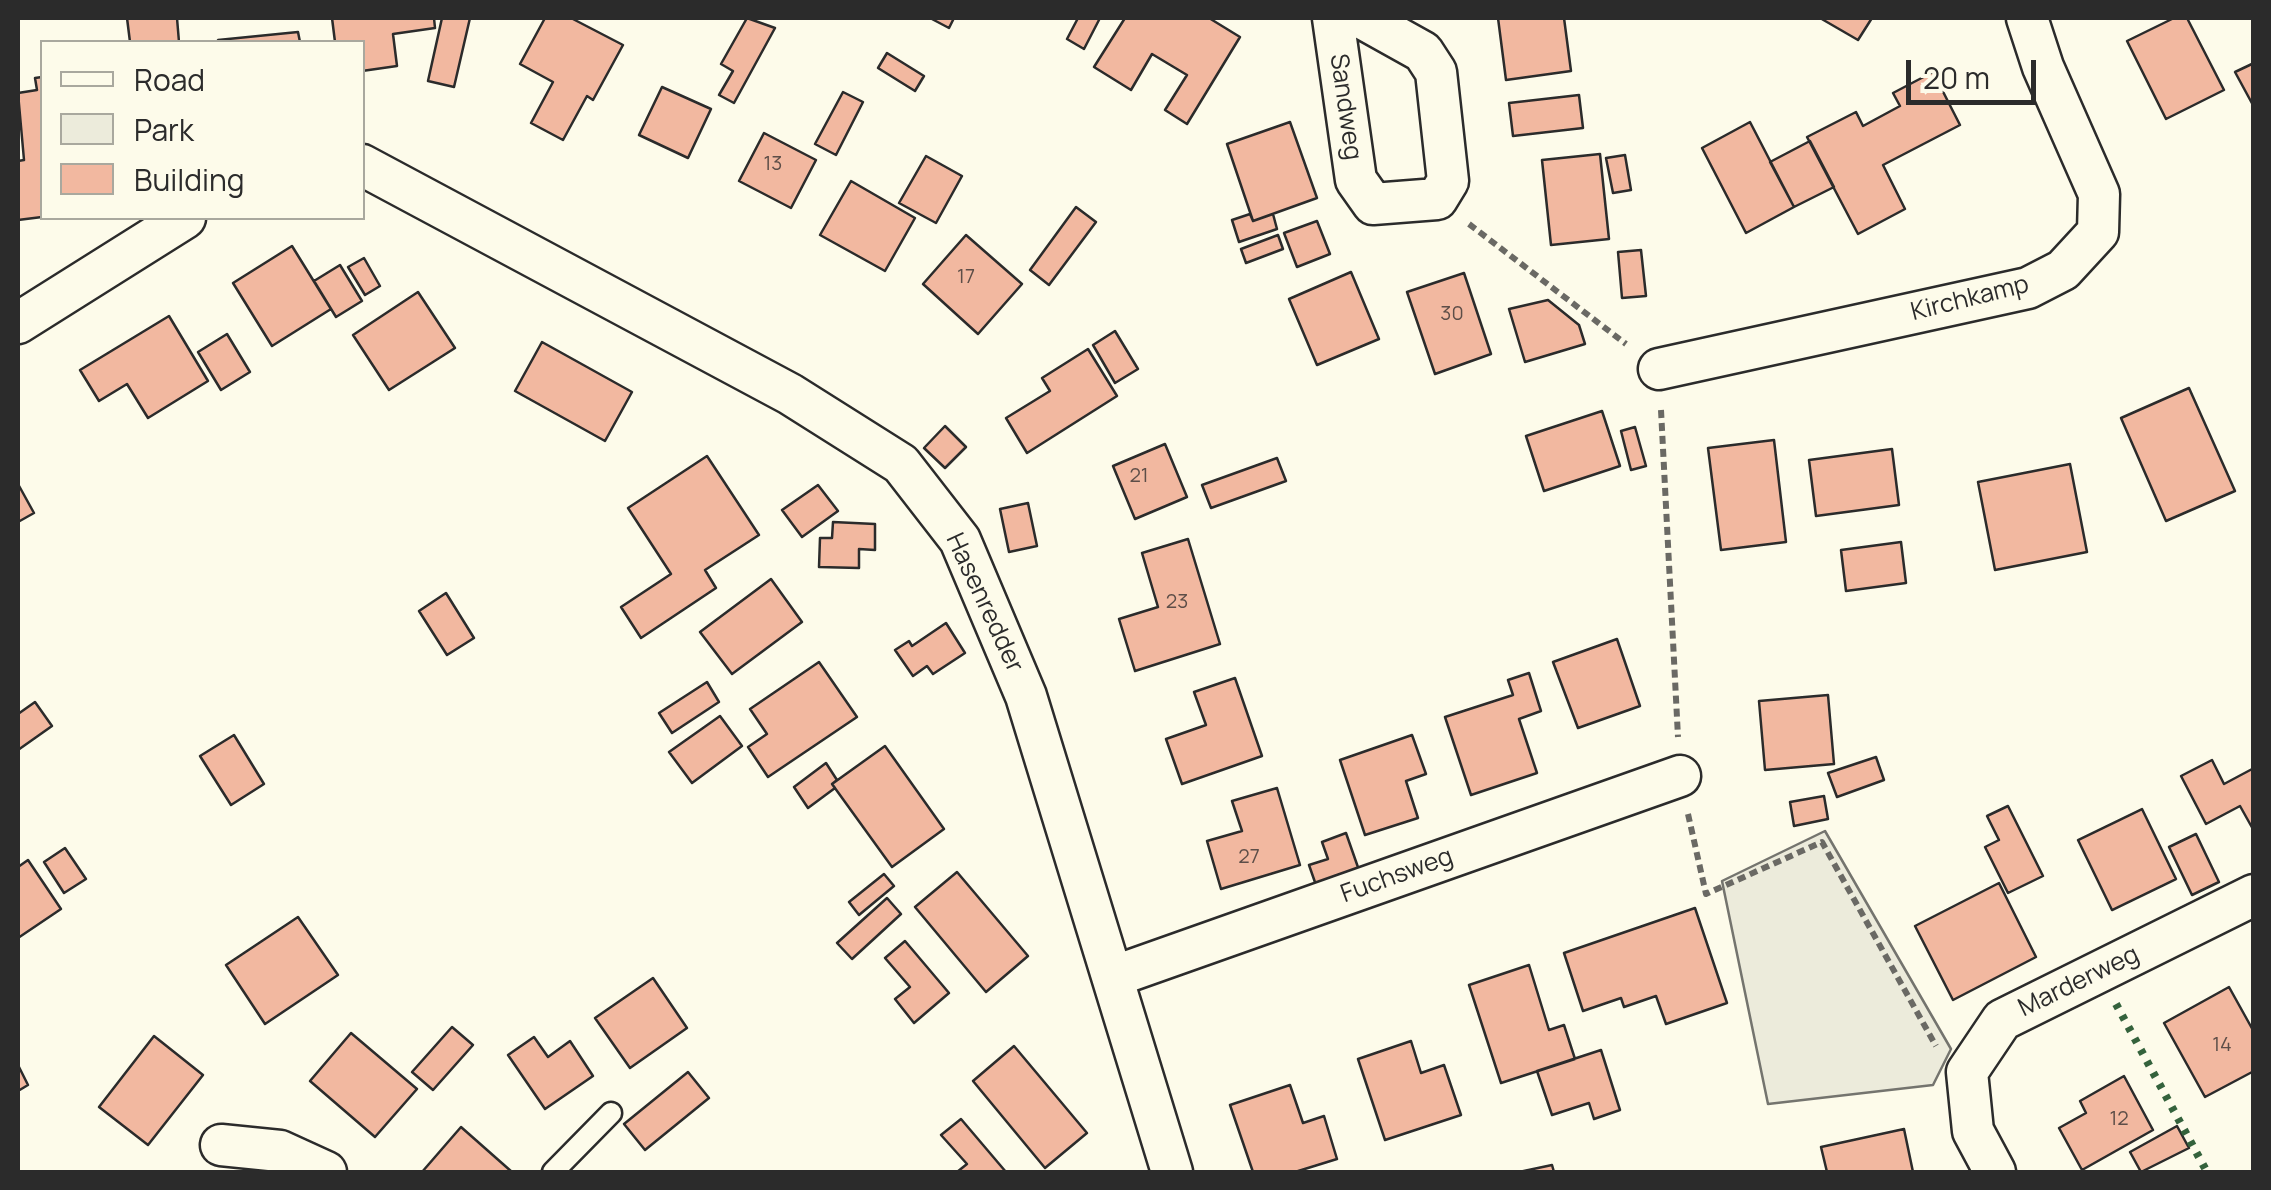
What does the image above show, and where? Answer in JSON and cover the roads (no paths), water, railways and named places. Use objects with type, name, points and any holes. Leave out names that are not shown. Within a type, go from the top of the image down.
[{"type":"street","name":"Sandweg","points":[[1333,18],[1356,180],[1373,204],[1437,198],[1448,181],[1436,72],[1423,52],[1362,18]]},
{"type":"street","name":"Kirchkamp","points":[[1659,369],[2028,288],[2063,270],[2098,232],[2099,194],[2043,68],[2028,18]]},
{"type":"street","name":"Hasenredder","points":[[365,167],[790,394],[901,464],[960,540],[1026,696],[1172,1172]]},
{"type":"street","points":[[18,323],[182,220]]},
{"type":"street","name":"Fuchsweg","points":[[1115,976],[1680,776]]},
{"type":"street","name":"Marderweg","points":[[1996,1172],[1973,1131],[1967,1072],[2002,1020],[2254,895]]},
{"type":"street","points":[[221,1145],[280,1151],[326,1172]]},
{"type":"lane","points":[[553,1172],[611,1113]]}]
